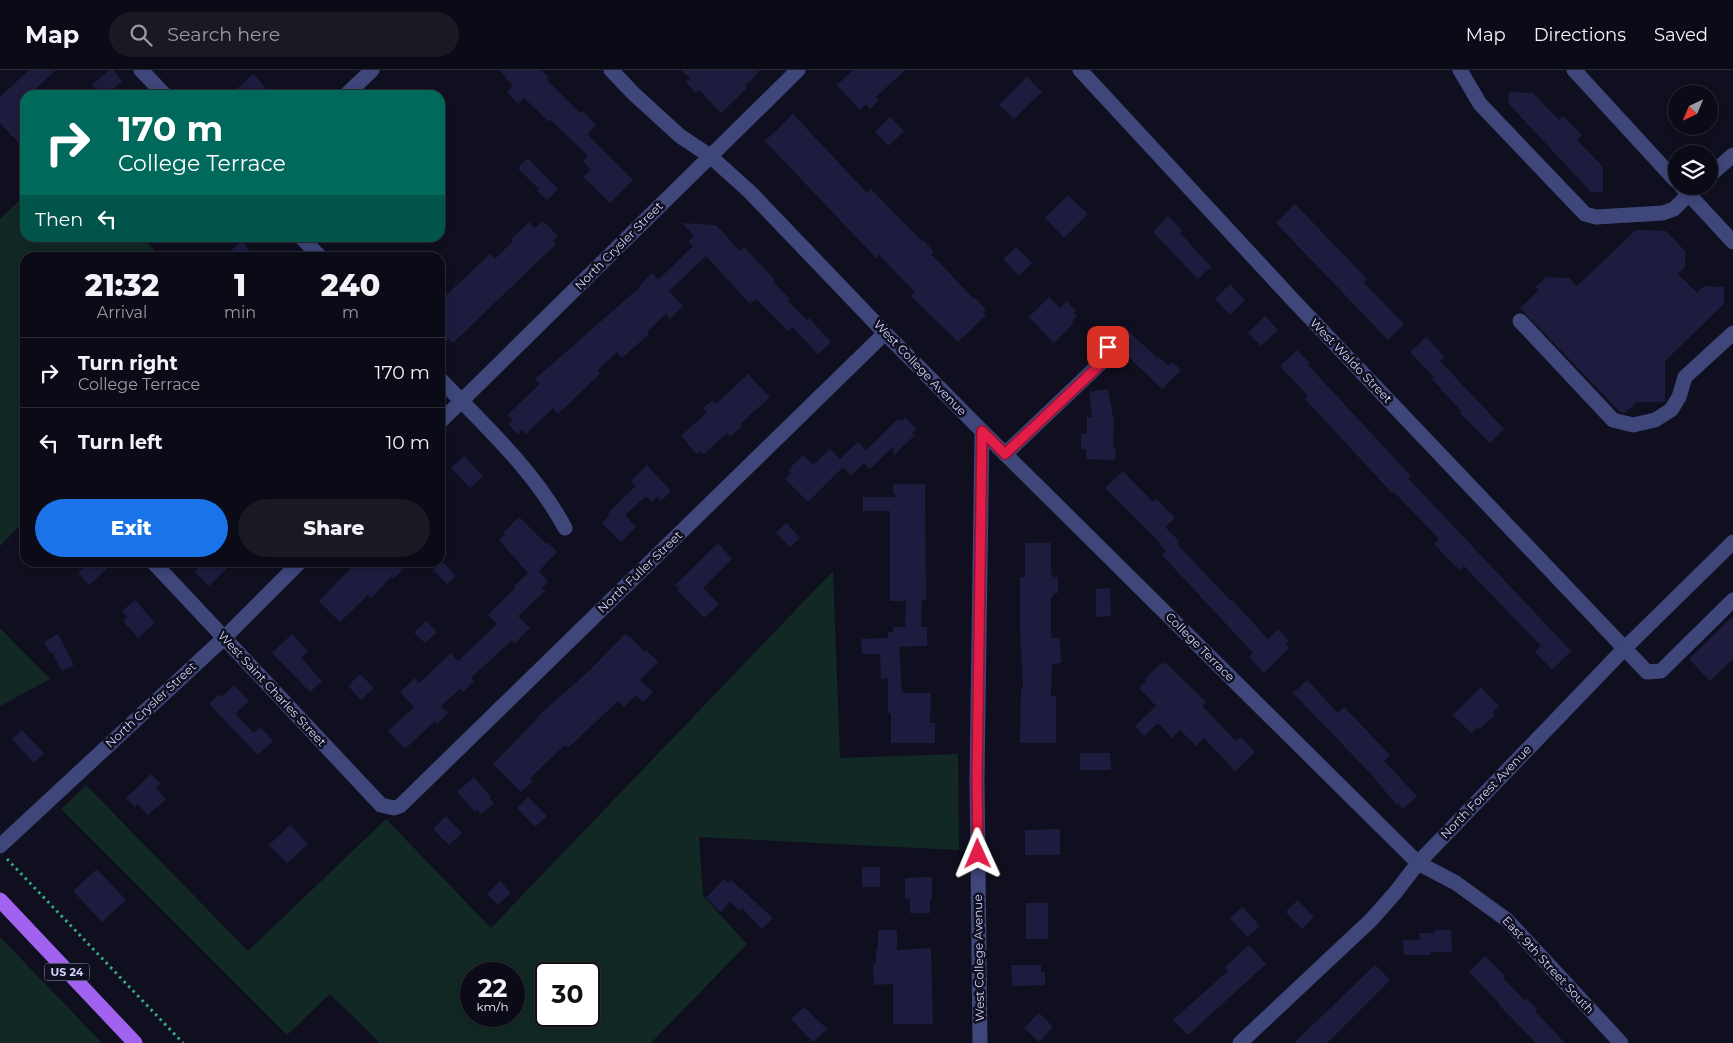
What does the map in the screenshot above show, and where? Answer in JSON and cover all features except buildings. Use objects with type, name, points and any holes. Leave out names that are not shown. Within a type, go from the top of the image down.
[{"type":"main road","name":"US 24","points":[[0,900],[135,1043]]},
{"type":"street","points":[[141,70],[160,90]]},
{"type":"street","points":[[351,90],[372,70]]},
{"type":"street","name":"West College Avenue","points":[[612,70],[634,94],[680,136],[710,156],[750,192],[885,334],[982,431],[977,779],[980,1043]]},
{"type":"street","name":"North Crysler Street","points":[[445,417],[798,70]]},
{"type":"street","name":"West Waldo Street","points":[[1080,70],[1294,301],[1647,672],[1661,671],[1733,600]]},
{"type":"street","points":[[1460,70],[1480,104],[1585,214],[1596,217],[1663,213],[1674,209],[1684,195]]},
{"type":"street","points":[[1574,70],[1668,172]]},
{"type":"street","points":[[1718,168],[1733,155]]},
{"type":"street","points":[[1694,195],[1733,242]]},
{"type":"street","points":[[306,242],[316,252]]},
{"type":"street","points":[[1520,321],[1613,420],[1633,425],[1655,420],[1671,410],[1679,397],[1685,377],[1733,333]]},
{"type":"street","name":"North Fuller Street","points":[[394,808],[400,806],[885,334]]},
{"type":"street","points":[[1005,454],[1105,360],[1108,347],[1103,334]]},
{"type":"street","points":[[445,385],[530,474],[553,506],[565,528]]},
{"type":"street","name":"College Terrace","points":[[982,431],[1418,863]]},
{"type":"street","name":"North Forest Avenue","points":[[1240,1043],[1371,920],[1418,863],[1624,649],[1733,542]]},
{"type":"street","name":"West Saint Charles Street","points":[[158,567],[382,806],[394,808]]},
{"type":"street","name":"North Crysler Street","points":[[3,852],[295,567]]},
{"type":"street","name":"East 9th Street South","points":[[1418,863],[1456,883],[1507,920],[1620,1043]]},
{"type":"path","points":[[3,852],[183,1043]]},
{"type":"green space","points":[[20,200],[20,242],[146,242],[157,252],[20,252],[20,525],[0,546],[0,219]]},
{"type":"green space","points":[[833,571],[840,758],[958,754],[959,850],[699,837],[703,896],[747,944],[651,1043],[380,1043],[330,994],[287,1035],[61,809],[86,785],[248,951],[386,819],[491,928]]},
{"type":"green space","points":[[0,628],[50,679],[0,706]]},
{"type":"green space","points":[[0,937],[102,1043],[0,1043]]},
{"type":"route","points":[[978,854],[977,779],[982,431],[1005,454],[1105,360],[1108,347]]}]
